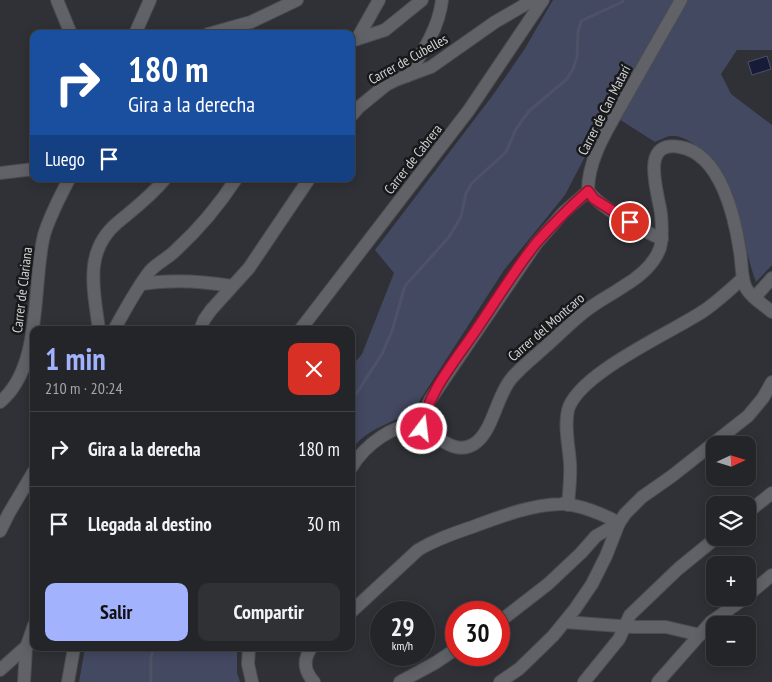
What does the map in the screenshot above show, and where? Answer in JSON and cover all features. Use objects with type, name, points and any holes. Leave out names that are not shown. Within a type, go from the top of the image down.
[{"type":"street","points":[[57,0],[69,30]]},
{"type":"street","points":[[137,30],[150,0]]},
{"type":"street","points":[[235,30],[248,28],[297,0]]},
{"type":"street","points":[[355,38],[379,0]]},
{"type":"street","points":[[355,40],[385,30],[422,0]]},
{"type":"street","points":[[407,76],[437,22],[442,0]]},
{"type":"street","name":"Carrer de Cubelles","points":[[355,112],[386,85],[418,73],[442,60],[495,22],[533,0]]},
{"type":"street","name":"Carrer de Cabrera","points":[[303,326],[469,110],[543,0]]},
{"type":"street","name":"Carrer de Can Matarí","points":[[588,191],[596,152],[681,0]]},
{"type":"street","name":"Carrer del Montcaro","points":[[422,429],[450,445],[461,448],[474,444],[485,432],[505,387],[520,369],[583,312],[639,276],[653,262],[662,239],[661,213],[654,178],[655,156],[667,147],[682,147],[690,150],[712,169],[724,191],[737,235],[745,287],[772,312]]},
{"type":"street","points":[[0,174],[30,170]]},
{"type":"street","name":"Carrer de Clariana","points":[[32,326],[44,235],[49,220],[68,182]]},
{"type":"street","points":[[98,326],[93,283],[94,255],[106,233],[140,206],[161,182]]},
{"type":"street","points":[[116,326],[141,284],[156,265],[168,258],[204,223],[234,182]]},
{"type":"street","points":[[202,326],[204,320],[258,256],[307,182]]},
{"type":"street","points":[[355,463],[367,447],[381,436],[395,430],[412,427],[422,429],[423,416],[430,400],[536,244],[563,213],[588,191],[594,199],[641,230],[662,239]]},
{"type":"street","points":[[568,505],[570,477],[567,424],[568,410],[573,399],[604,370],[705,310],[743,278]]},
{"type":"street","points":[[755,297],[772,278]]},
{"type":"street","points":[[141,284],[164,280],[232,286]]},
{"type":"street","name":"Carrer de Clariana","points":[[0,402],[14,386],[26,361],[30,343]]},
{"type":"street","points":[[500,682],[519,669],[565,622],[592,584],[619,523],[625,514],[642,497],[672,476],[748,416],[772,382]]},
{"type":"street","points":[[0,531],[30,478]]},
{"type":"street","points":[[756,506],[772,493]]},
{"type":"street","points":[[355,608],[418,550],[431,542],[503,515],[561,504],[607,516],[619,523]]},
{"type":"street","points":[[510,613],[548,584],[596,536],[619,523]]},
{"type":"street","points":[[584,682],[619,639],[630,615],[678,569],[706,546]]},
{"type":"street","points":[[756,588],[772,575]]},
{"type":"street","points":[[658,682],[711,622],[733,606]]},
{"type":"street","points":[[565,622],[666,627],[700,635]]},
{"type":"street","points":[[0,670],[30,644]]},
{"type":"street","points":[[24,682],[30,644]]},
{"type":"street","points":[[68,682],[73,651]]},
{"type":"street","points":[[249,651],[248,664],[252,682]]},
{"type":"street","points":[[310,651],[305,668],[308,676],[314,682]]},
{"type":"street","points":[[400,682],[445,656]]},
{"type":"shaded area","points":[[553,0],[772,0],[772,50],[737,50],[721,74],[731,94],[772,125],[772,265],[756,282],[736,205],[720,170],[708,155],[690,142],[678,137],[670,136],[655,142],[608,112],[565,195],[504,270],[419,401],[410,411],[372,431],[355,445],[355,362],[362,354],[394,273],[375,250],[493,95],[524,50]]},
{"type":"shaded area","points":[[767,56],[771,69],[752,75],[748,62]]},
{"type":"shaded area","points":[[84,651],[237,651],[237,673],[240,682],[79,682]]},
{"type":"waterway","points":[[355,396],[382,354],[392,331],[405,286],[449,237],[461,217],[466,193],[472,183],[506,152],[516,129],[529,111],[567,79],[577,57],[578,32],[581,21],[623,0]]},
{"type":"waterway","points":[[151,682],[151,657],[153,651]]},
{"type":"route","points":[[422,429],[423,416],[430,400],[448,371],[536,244],[563,213],[588,191],[594,199],[630,222]]}]
